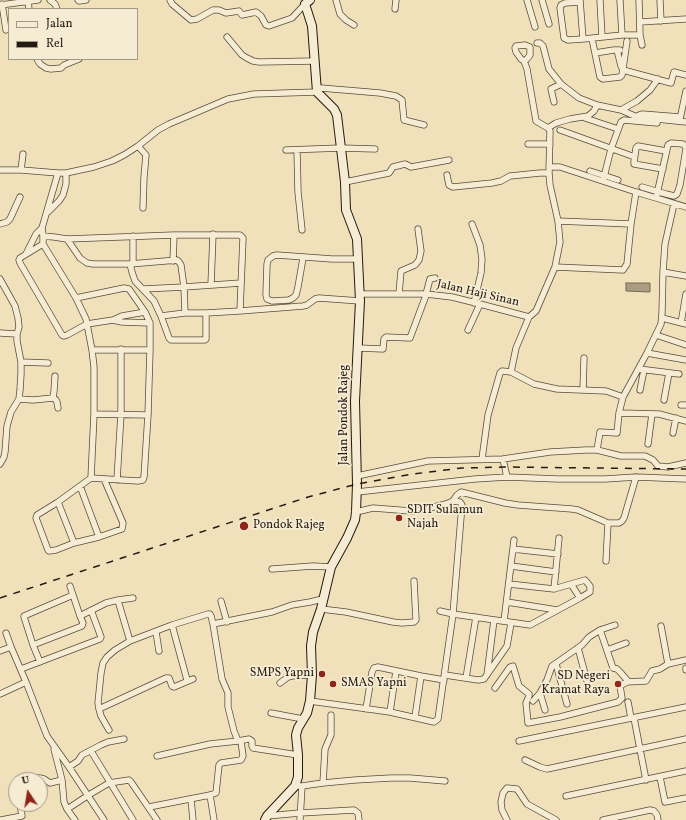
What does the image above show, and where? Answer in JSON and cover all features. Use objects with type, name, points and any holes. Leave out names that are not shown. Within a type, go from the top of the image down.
[{"type":"main road","points":[[307,2],[312,26],[317,90]]},
{"type":"main road","name":"Jalan Pondok Rajeg","points":[[298,786],[298,755],[296,735],[298,728],[307,713],[310,701],[312,675],[310,646],[331,567],[355,520],[357,492],[355,401],[360,297],[357,239],[346,210],[345,182],[337,115],[334,109],[317,90]]},
{"type":"main road","points":[[266,818],[298,786]]},
{"type":"street","points":[[5,31],[1,5],[38,0]]},
{"type":"street","points":[[50,0],[55,4],[56,8]]},
{"type":"street","points":[[78,0],[86,0]]},
{"type":"street","points":[[170,0],[172,4],[191,20],[197,19],[213,10],[219,10],[226,13],[239,11],[242,14],[256,12],[261,16],[266,25],[269,26],[292,18],[307,2]]},
{"type":"street","points":[[336,0],[340,14],[354,25]]},
{"type":"street","points":[[395,9],[396,0]]},
{"type":"street","points":[[527,0],[535,27]]},
{"type":"street","points":[[542,0],[549,24]]},
{"type":"street","points":[[600,0],[602,37]]},
{"type":"street","points":[[620,0],[622,35]]},
{"type":"street","points":[[639,0],[640,35],[642,45]]},
{"type":"street","points":[[660,0],[661,21]]},
{"type":"street","points":[[28,1],[29,8]]},
{"type":"street","points":[[583,39],[580,1],[565,3],[560,8],[564,38],[568,40],[583,39],[622,35],[640,35]]},
{"type":"street","points":[[640,22],[686,19]]},
{"type":"street","points":[[227,37],[242,55],[253,61],[315,61]]},
{"type":"street","points":[[592,39],[600,77],[603,79],[620,77],[622,74],[627,41]]},
{"type":"street","points":[[537,43],[540,43],[543,46],[549,69],[561,84],[579,98],[597,105],[621,110],[637,117],[680,119],[686,122]]},
{"type":"street","points":[[595,53],[617,50],[626,51]]},
{"type":"street","points":[[617,50],[623,70]]},
{"type":"street","points":[[37,60],[40,64],[51,70],[61,68],[64,62],[74,60]]},
{"type":"street","points":[[524,61],[527,69],[536,121],[548,128],[556,123],[588,116],[594,111],[597,105]]},
{"type":"street","points":[[623,70],[671,83],[674,72],[686,75]]},
{"type":"street","points":[[621,110],[637,101],[650,90],[658,80]]},
{"type":"street","points":[[554,102],[551,89],[561,84]]},
{"type":"street","points":[[0,170],[66,173],[94,167],[124,155],[158,130],[170,124],[228,99],[254,94],[317,90],[321,88],[380,93],[396,96],[402,100],[404,120],[424,126]]},
{"type":"street","points":[[680,119],[686,91]]},
{"type":"street","points":[[585,118],[618,129]]},
{"type":"street","points":[[604,178],[611,149],[621,122],[624,120],[662,123]]},
{"type":"street","name":"Jalan Haji Sinan","points":[[162,316],[185,313],[240,311],[304,306],[319,298],[426,294],[452,297],[529,317],[536,311],[555,267],[560,242],[558,220],[550,185],[550,131],[548,128]]},
{"type":"street","points":[[560,130],[632,156]]},
{"type":"street","points":[[590,171],[636,192],[657,195],[674,196],[677,194],[680,185],[686,148],[683,144],[671,143],[668,145],[657,195]]},
{"type":"street","points":[[528,144],[550,144]]},
{"type":"street","points":[[138,146],[146,155],[143,208]]},
{"type":"street","points":[[663,169],[634,164],[635,152],[638,146],[666,151]]},
{"type":"street","points":[[286,150],[341,148],[375,149]]},
{"type":"street","points":[[297,150],[298,192],[302,230]]},
{"type":"street","points":[[21,170],[23,154]]},
{"type":"street","points":[[345,182],[389,173],[393,167],[404,164],[411,167],[449,160]]},
{"type":"street","points":[[447,175],[449,185],[452,186],[492,183],[501,181],[510,176],[540,173],[560,167],[618,180]]},
{"type":"street","points":[[58,173],[42,228],[42,236],[43,244],[76,298],[86,319],[94,367],[94,414],[91,478]]},
{"type":"street","points":[[46,214],[59,201],[65,191],[66,173]]},
{"type":"street","points":[[642,187],[674,204],[686,207]]},
{"type":"street","points":[[555,267],[623,270],[627,264],[636,192]]},
{"type":"street","points":[[0,224],[7,222],[10,219],[20,197]]},
{"type":"street","points":[[597,450],[600,432],[617,433],[619,413],[623,397],[641,369],[661,324],[665,244],[674,204]]},
{"type":"street","points":[[558,220],[631,224]]},
{"type":"street","points":[[468,330],[477,303],[482,259],[480,245],[472,224]]},
{"type":"street","points":[[26,254],[36,234],[42,228]]},
{"type":"street","points":[[399,294],[401,271],[415,265],[419,260],[421,251],[418,229]]},
{"type":"street","points":[[42,236],[54,236],[67,239],[213,234],[240,235],[243,238],[240,311]]},
{"type":"street","points":[[211,285],[213,234]]},
{"type":"street","points":[[173,261],[174,235]]},
{"type":"street","points":[[133,236],[132,272],[136,281],[154,301],[162,316],[168,338],[170,340],[205,340],[206,313]]},
{"type":"street","points":[[67,239],[80,258],[87,263],[132,264],[177,260],[181,265],[185,313]]},
{"type":"street","points":[[43,244],[19,260],[62,335],[67,335],[87,324],[113,320],[122,316],[145,312]]},
{"type":"street","points":[[303,258],[296,295],[289,300],[272,301],[267,299],[267,264],[270,258],[277,255],[303,258],[358,259]]},
{"type":"street","points":[[663,272],[686,276]]},
{"type":"street","points":[[358,348],[383,350],[384,339],[386,337],[410,338],[425,298],[430,279],[435,278]]},
{"type":"street","points":[[0,279],[15,306],[19,322],[17,341],[21,362],[19,399],[11,412],[7,426],[4,457],[0,464]]},
{"type":"street","points":[[143,289],[241,283]]},
{"type":"street","points":[[76,298],[126,288],[130,291],[145,312],[150,323],[148,414],[143,480],[91,478],[37,515],[36,518],[48,550],[54,551],[74,543],[122,529],[123,525],[104,479]]},
{"type":"street","points":[[662,318],[684,323],[686,294]]},
{"type":"street","points":[[511,372],[516,348],[529,317]]},
{"type":"street","points":[[113,320],[122,322],[150,323]]},
{"type":"street","points":[[0,333],[17,334]]},
{"type":"street","points":[[656,335],[686,345]]},
{"type":"street","points":[[117,480],[121,414],[120,349]]},
{"type":"street","points":[[92,350],[150,350]]},
{"type":"street","points":[[647,353],[686,360]]},
{"type":"street","points":[[583,390],[584,358]]},
{"type":"street","points":[[21,362],[48,363]]},
{"type":"street","points":[[641,369],[679,374]]},
{"type":"street","points":[[640,390],[641,369]]},
{"type":"street","points":[[482,459],[488,415],[500,373],[502,371],[511,372],[534,384],[557,389],[606,391],[623,397]]},
{"type":"street","points":[[664,400],[669,373]]},
{"type":"street","points":[[53,398],[55,376]]},
{"type":"street","points":[[19,399],[33,400],[53,398]]},
{"type":"street","points":[[53,398],[56,400],[58,408]]},
{"type":"street","points":[[619,413],[660,414],[686,421]]},
{"type":"street","points":[[94,414],[148,414]]},
{"type":"street","points":[[648,444],[652,414]]},
{"type":"street","points":[[673,433],[676,418]]},
{"type":"street","points":[[357,476],[428,461],[503,459],[550,452],[597,450],[620,456],[645,456],[653,460],[658,466],[668,467],[686,463]]},
{"type":"street","points":[[503,459],[507,477]]},
{"type":"street","points":[[357,492],[507,477],[558,479],[605,479],[636,477],[686,478]]},
{"type":"street","points":[[453,501],[461,492],[518,505],[578,510],[608,523],[619,523],[624,518],[636,477]]},
{"type":"street","points":[[80,486],[99,536]]},
{"type":"street","points":[[310,701],[390,712],[434,722],[438,719],[453,614],[462,505],[460,502],[453,501],[421,510],[411,511],[373,508],[356,512]]},
{"type":"street","points":[[58,502],[74,543]]},
{"type":"street","points":[[606,561],[608,523]]},
{"type":"street","points":[[554,589],[560,538]]},
{"type":"street","points":[[504,621],[514,540]]},
{"type":"street","points":[[513,549],[558,554]]},
{"type":"street","points":[[272,569],[313,566],[331,567]]},
{"type":"street","points":[[511,566],[556,572]]},
{"type":"street","points":[[440,611],[532,625],[590,592],[590,586],[585,580],[554,589],[509,584]]},
{"type":"street","points":[[321,609],[346,612],[393,622],[414,622],[416,620],[414,581]]},
{"type":"street","points":[[571,584],[580,598]]},
{"type":"street","points":[[33,645],[82,626],[83,623],[70,586]]},
{"type":"street","points":[[40,662],[24,616],[73,595]]},
{"type":"street","points":[[80,616],[106,603],[133,598]]},
{"type":"street","points":[[213,624],[272,612],[292,605],[323,599]]},
{"type":"street","points":[[221,601],[227,622]]},
{"type":"street","points":[[506,602],[557,610]]},
{"type":"street","points":[[120,604],[130,641]]},
{"type":"street","points":[[21,669],[100,639],[101,637],[91,610]]},
{"type":"street","points":[[109,730],[99,709],[98,703],[101,673],[103,663],[107,657],[130,641],[172,625],[210,614],[222,678],[228,693],[228,707],[234,731],[240,741],[243,758],[241,760],[220,764],[217,778],[217,792],[210,795],[149,807]]},
{"type":"street","points":[[466,678],[476,617]]},
{"type":"street","points":[[486,676],[494,620]]},
{"type":"street","points":[[366,709],[374,668],[378,667],[421,676],[478,680],[484,679],[507,646],[511,623]]},
{"type":"street","points":[[99,709],[166,678],[169,678],[172,686],[174,687],[190,680],[172,625]]},
{"type":"street","points":[[533,701],[540,693],[552,666],[582,645],[589,636],[600,630],[615,625]]},
{"type":"street","points":[[661,626],[668,664]]},
{"type":"street","points":[[600,630],[613,668],[617,669],[627,682]]},
{"type":"street","points":[[156,632],[159,651]]},
{"type":"street","points":[[6,633],[47,736],[104,820]]},
{"type":"street","points":[[606,650],[626,643]]},
{"type":"street","points":[[0,651],[11,647]]},
{"type":"street","points":[[578,648],[587,682]]},
{"type":"street","points":[[495,688],[510,667],[513,666],[519,686],[527,692],[529,696],[526,703],[528,723],[560,717],[618,702],[622,698],[620,686],[627,682],[646,681],[652,671],[660,669],[668,664],[686,660]]},
{"type":"street","points":[[556,664],[567,704]]},
{"type":"street","points":[[390,712],[396,671]]},
{"type":"street","points":[[280,683],[292,676],[312,675]]},
{"type":"street","points":[[415,717],[421,676]]},
{"type":"street","points":[[0,694],[26,682]]},
{"type":"street","points":[[540,693],[545,710]]},
{"type":"street","points":[[628,702],[646,780]]},
{"type":"street","points":[[519,740],[686,707]]},
{"type":"street","points":[[271,713],[303,719]]},
{"type":"street","points":[[323,782],[325,749],[331,735],[331,715]]},
{"type":"street","points":[[69,767],[78,761],[82,755],[108,742],[124,739]]},
{"type":"street","points":[[156,756],[210,744],[249,739],[252,741],[252,746],[254,748],[298,755]]},
{"type":"street","points":[[524,760],[540,767],[547,768],[686,739]]},
{"type":"street","points":[[53,746],[62,780],[64,802],[75,820]]},
{"type":"street","points":[[91,751],[133,820]]},
{"type":"street","points":[[566,796],[686,771]]},
{"type":"street","points":[[660,777],[665,802],[686,798]]},
{"type":"street","points":[[300,820],[298,786],[323,782],[391,778],[445,781]]},
{"type":"street","points":[[48,782],[50,783],[62,780]]},
{"type":"street","points":[[67,808],[110,783],[129,780],[157,820]]},
{"type":"street","points":[[507,820],[502,810],[501,802],[503,793],[507,788],[517,789],[527,804],[556,820]]},
{"type":"street","points":[[210,795],[214,820]]},
{"type":"street","points":[[191,799],[193,820]]},
{"type":"street","points":[[266,818],[300,813],[354,810],[358,813],[359,820]]},
{"type":"street","points":[[603,820],[650,810],[654,811],[658,820]]},
{"type":"street","points":[[1,820],[23,818]]},
{"type":"shaded area","points":[[626,283],[650,283],[650,292],[626,291]]},
{"type":"railway","points":[[0,598],[308,497],[357,484],[413,474],[462,468],[686,469]]},
{"type":"place","name":"SDIT Sulamun Najah","points":[[399,518]]},
{"type":"place","name":"Pondok Rajeg","points":[[244,526]]},
{"type":"place","name":"SMPS Yapni","points":[[322,674]]},
{"type":"place","name":"SMAS Yapni","points":[[333,684]]},
{"type":"place","name":"SD Negeri Kramat Raya","points":[[618,684]]}]
